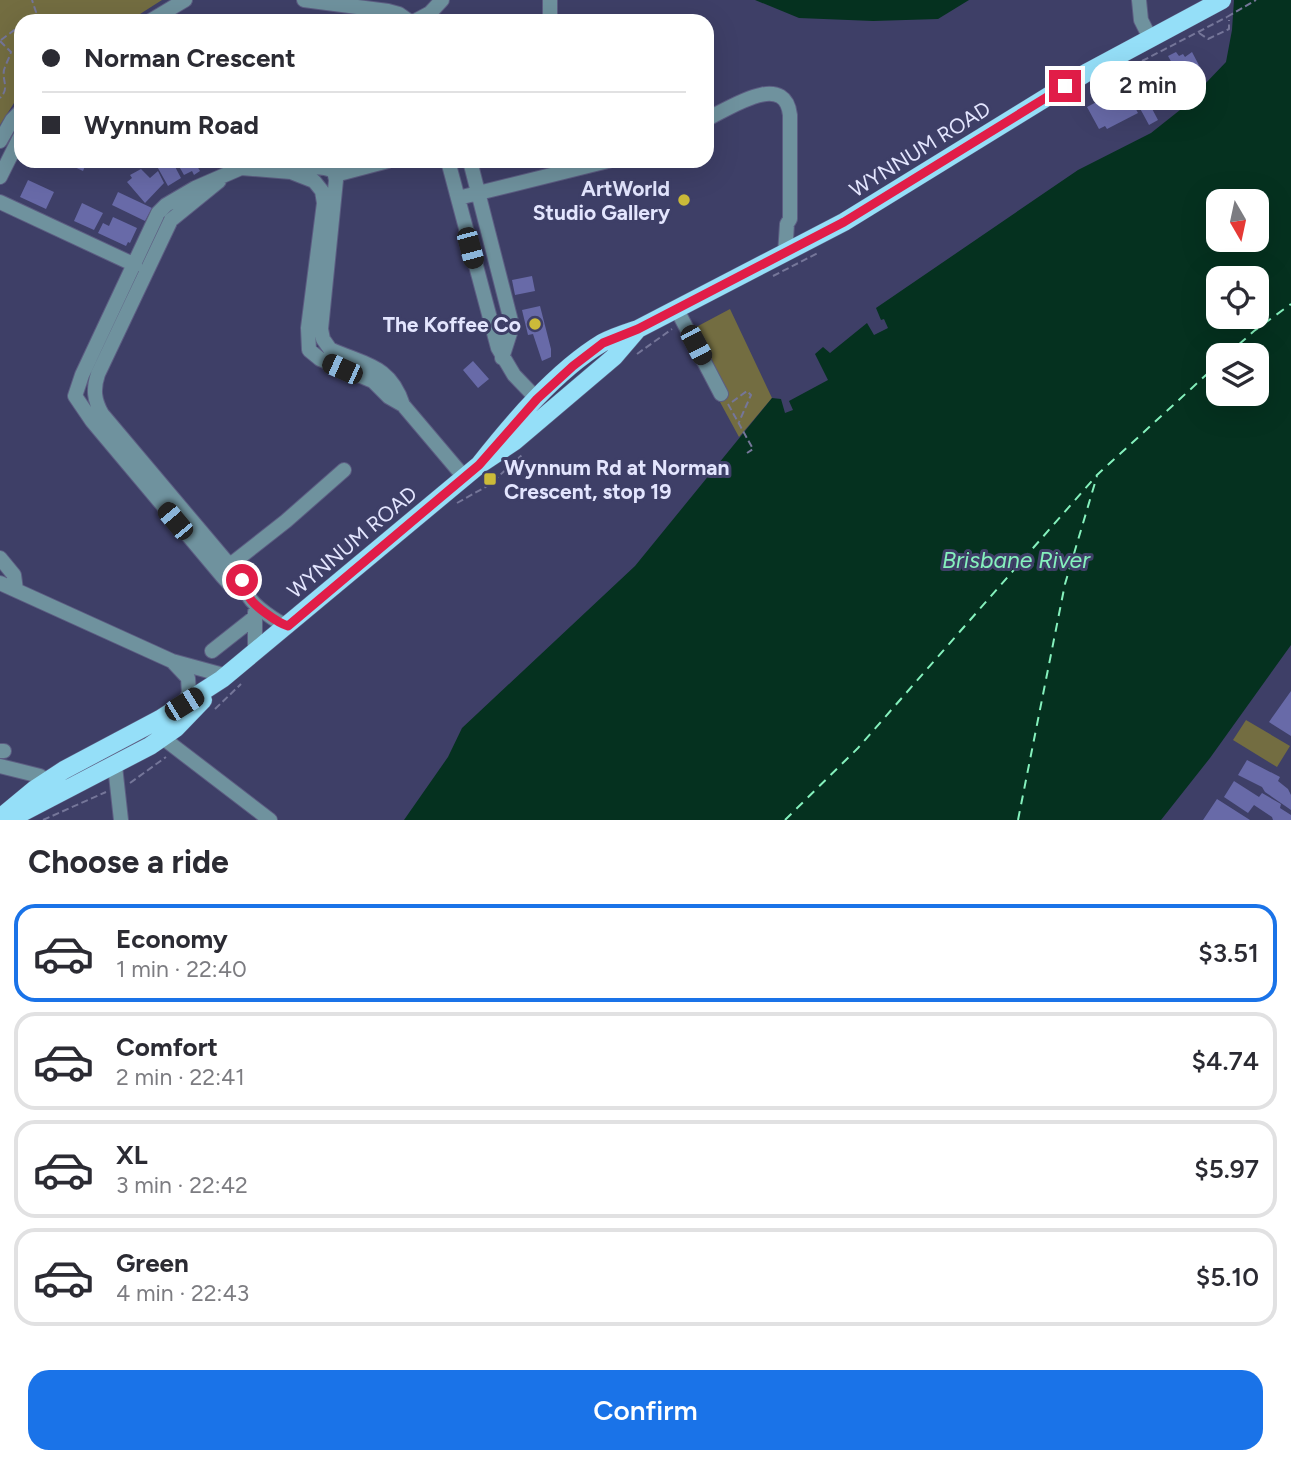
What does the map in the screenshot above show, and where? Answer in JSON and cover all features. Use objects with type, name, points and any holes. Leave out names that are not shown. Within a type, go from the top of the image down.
[{"type":"main road","name":"WYNNUM ROAD","points":[[8,820],[115,766],[170,743],[183,721],[230,679],[255,652],[479,465],[542,406],[614,357],[638,329],[844,222],[1086,73],[1150,38],[1226,12]]},
{"type":"main road","name":"WYNNUM ROAD","points":[[0,818],[46,782],[230,679]]},
{"type":"main road","points":[[130,736],[155,733],[170,743]]},
{"type":"main road","points":[[46,782],[52,788],[78,785]]},
{"type":"street","points":[[162,14],[185,0]]},
{"type":"street","points":[[304,0],[399,14]]},
{"type":"street","points":[[1139,0],[1141,20],[1150,38]]},
{"type":"street","points":[[714,116],[760,94],[772,93],[784,98],[789,114],[790,219],[787,224],[785,254]]},
{"type":"street","points":[[0,141],[14,118]]},
{"type":"street","points":[[0,177],[14,149]]},
{"type":"street","points":[[288,626],[252,605],[235,590],[92,421],[76,398],[82,375],[161,209],[195,188],[241,168],[291,172],[308,168]]},
{"type":"street","points":[[322,168],[331,169],[335,175],[337,192],[321,335],[330,349],[383,372],[398,390],[403,405]]},
{"type":"street","points":[[335,175],[362,168]]},
{"type":"street","points":[[450,168],[502,358],[542,406]]},
{"type":"street","points":[[472,168],[511,321],[511,330],[502,358]]},
{"type":"street","points":[[458,198],[479,194],[550,168]]},
{"type":"street","points":[[291,172],[317,183],[324,198],[309,328],[309,350],[320,359],[373,381],[389,397],[403,405],[464,477]]},
{"type":"street","points":[[225,175],[171,220],[98,374],[94,393],[102,414],[243,582],[252,605],[255,652]]},
{"type":"street","points":[[0,202],[135,265]]},
{"type":"street","points":[[676,308],[725,399]]},
{"type":"street","points":[[230,565],[344,470]]},
{"type":"street","points":[[0,558],[13,575],[16,590]]},
{"type":"street","points":[[0,583],[172,661],[230,679]]},
{"type":"street","points":[[212,652],[252,605]]},
{"type":"street","points":[[172,661],[188,678],[189,692],[184,704]]},
{"type":"street","points":[[170,743],[270,820]]},
{"type":"street","points":[[0,766],[40,776],[46,782]]},
{"type":"street","points":[[115,766],[121,820]]},
{"type":"path","points":[[1199,32],[1208,39],[1226,32],[1229,29],[1226,12],[1256,0]]},
{"type":"path","points":[[0,41],[11,52],[3,73],[7,86],[0,98]]},
{"type":"path","points":[[725,399],[744,392],[750,393],[750,401],[739,423]]},
{"type":"path","points":[[733,414],[753,449],[747,453]]},
{"type":"path","points":[[449,510],[489,485],[527,451]]},
{"type":"path","points":[[212,712],[230,679]]},
{"type":"path","points":[[43,820],[142,775],[170,743]]},
{"type":"shaded area","points":[[0,0],[162,0],[140,14],[14,14],[14,103],[0,125]]},
{"type":"shaded area","points":[[730,309],[772,398],[739,437],[683,334]]},
{"type":"shaded area","points":[[1246,720],[1290,746],[1277,767],[1233,740]]},
{"type":"water","points":[[755,0],[969,0],[938,19],[873,21],[799,18]]},
{"type":"water","name":"Brisbane River","points":[[1234,0],[1291,0],[1291,645],[1210,758],[1161,820],[404,820],[448,757],[462,728],[635,566],[772,398],[781,399],[785,413],[793,410],[789,401],[828,380],[815,354],[823,347],[830,353],[867,323],[874,335],[888,328],[876,308],[1078,170],[1151,133],[1180,110],[1226,62]]},
{"type":"building","points":[[1176,52],[1185,57],[1192,52],[1202,71],[1182,81],[1168,56]]},
{"type":"building","points":[[1167,61],[1188,94],[1169,105],[1146,69],[1150,64],[1156,62],[1161,65]]},
{"type":"building","points":[[1148,75],[1160,97],[1149,103],[1158,120],[1149,125],[1124,79],[1130,76],[1133,82]]},
{"type":"building","points":[[1118,87],[1126,102],[1131,100],[1138,113],[1107,129],[1105,126],[1099,129],[1087,107],[1106,97],[1103,91]]},
{"type":"building","points":[[158,168],[176,168],[181,178],[168,186]]},
{"type":"building","points":[[180,168],[198,168],[200,171],[194,175],[192,171],[184,175]]},
{"type":"building","points":[[141,169],[150,178],[158,171],[164,183],[145,203],[127,182],[132,178],[130,175]]},
{"type":"building","points":[[28,180],[54,192],[46,209],[20,197]]},
{"type":"building","points":[[118,192],[152,208],[145,221],[112,205]]},
{"type":"building","points":[[82,203],[103,213],[94,230],[74,221]]},
{"type":"building","points":[[113,217],[137,228],[126,246],[98,233],[103,223],[109,226]]},
{"type":"building","points":[[532,276],[535,291],[515,295],[512,280]]},
{"type":"building","name":"The Koffee Co","points":[[540,306],[551,349],[551,357],[542,361],[533,334],[528,335],[522,310]]},
{"type":"building","points":[[473,361],[489,379],[478,388],[463,370]]},
{"type":"building","points":[[1291,691],[1291,736],[1269,722]]},
{"type":"building","points":[[1247,760],[1280,777],[1278,781],[1291,795],[1291,810],[1262,787],[1238,775]]},
{"type":"building","points":[[1234,781],[1259,797],[1262,793],[1281,804],[1280,808],[1291,815],[1291,820],[1273,820],[1254,805],[1248,813],[1224,797]]},
{"type":"building","points":[[1217,799],[1250,820],[1203,820]]},
{"type":"ferry route","points":[[1240,343],[1291,304]]},
{"type":"ferry route","points":[[785,820],[858,748],[1097,475],[1206,375]]},
{"type":"ferry route","points":[[1018,820],[1065,584],[1097,476]]},
{"type":"place","name":"ArtWorld Studio Gallery","points":[[684,200]]},
{"type":"place","name":"The Koffee Co","points":[[535,324]]},
{"type":"place","name":"Wynnum Rd at Norman Crescent, stop 19","points":[[490,479]]},
{"type":"route","points":[[242,580],[254,604],[288,626],[479,465],[537,399],[594,348],[638,329],[844,222],[1065,86]]}]
